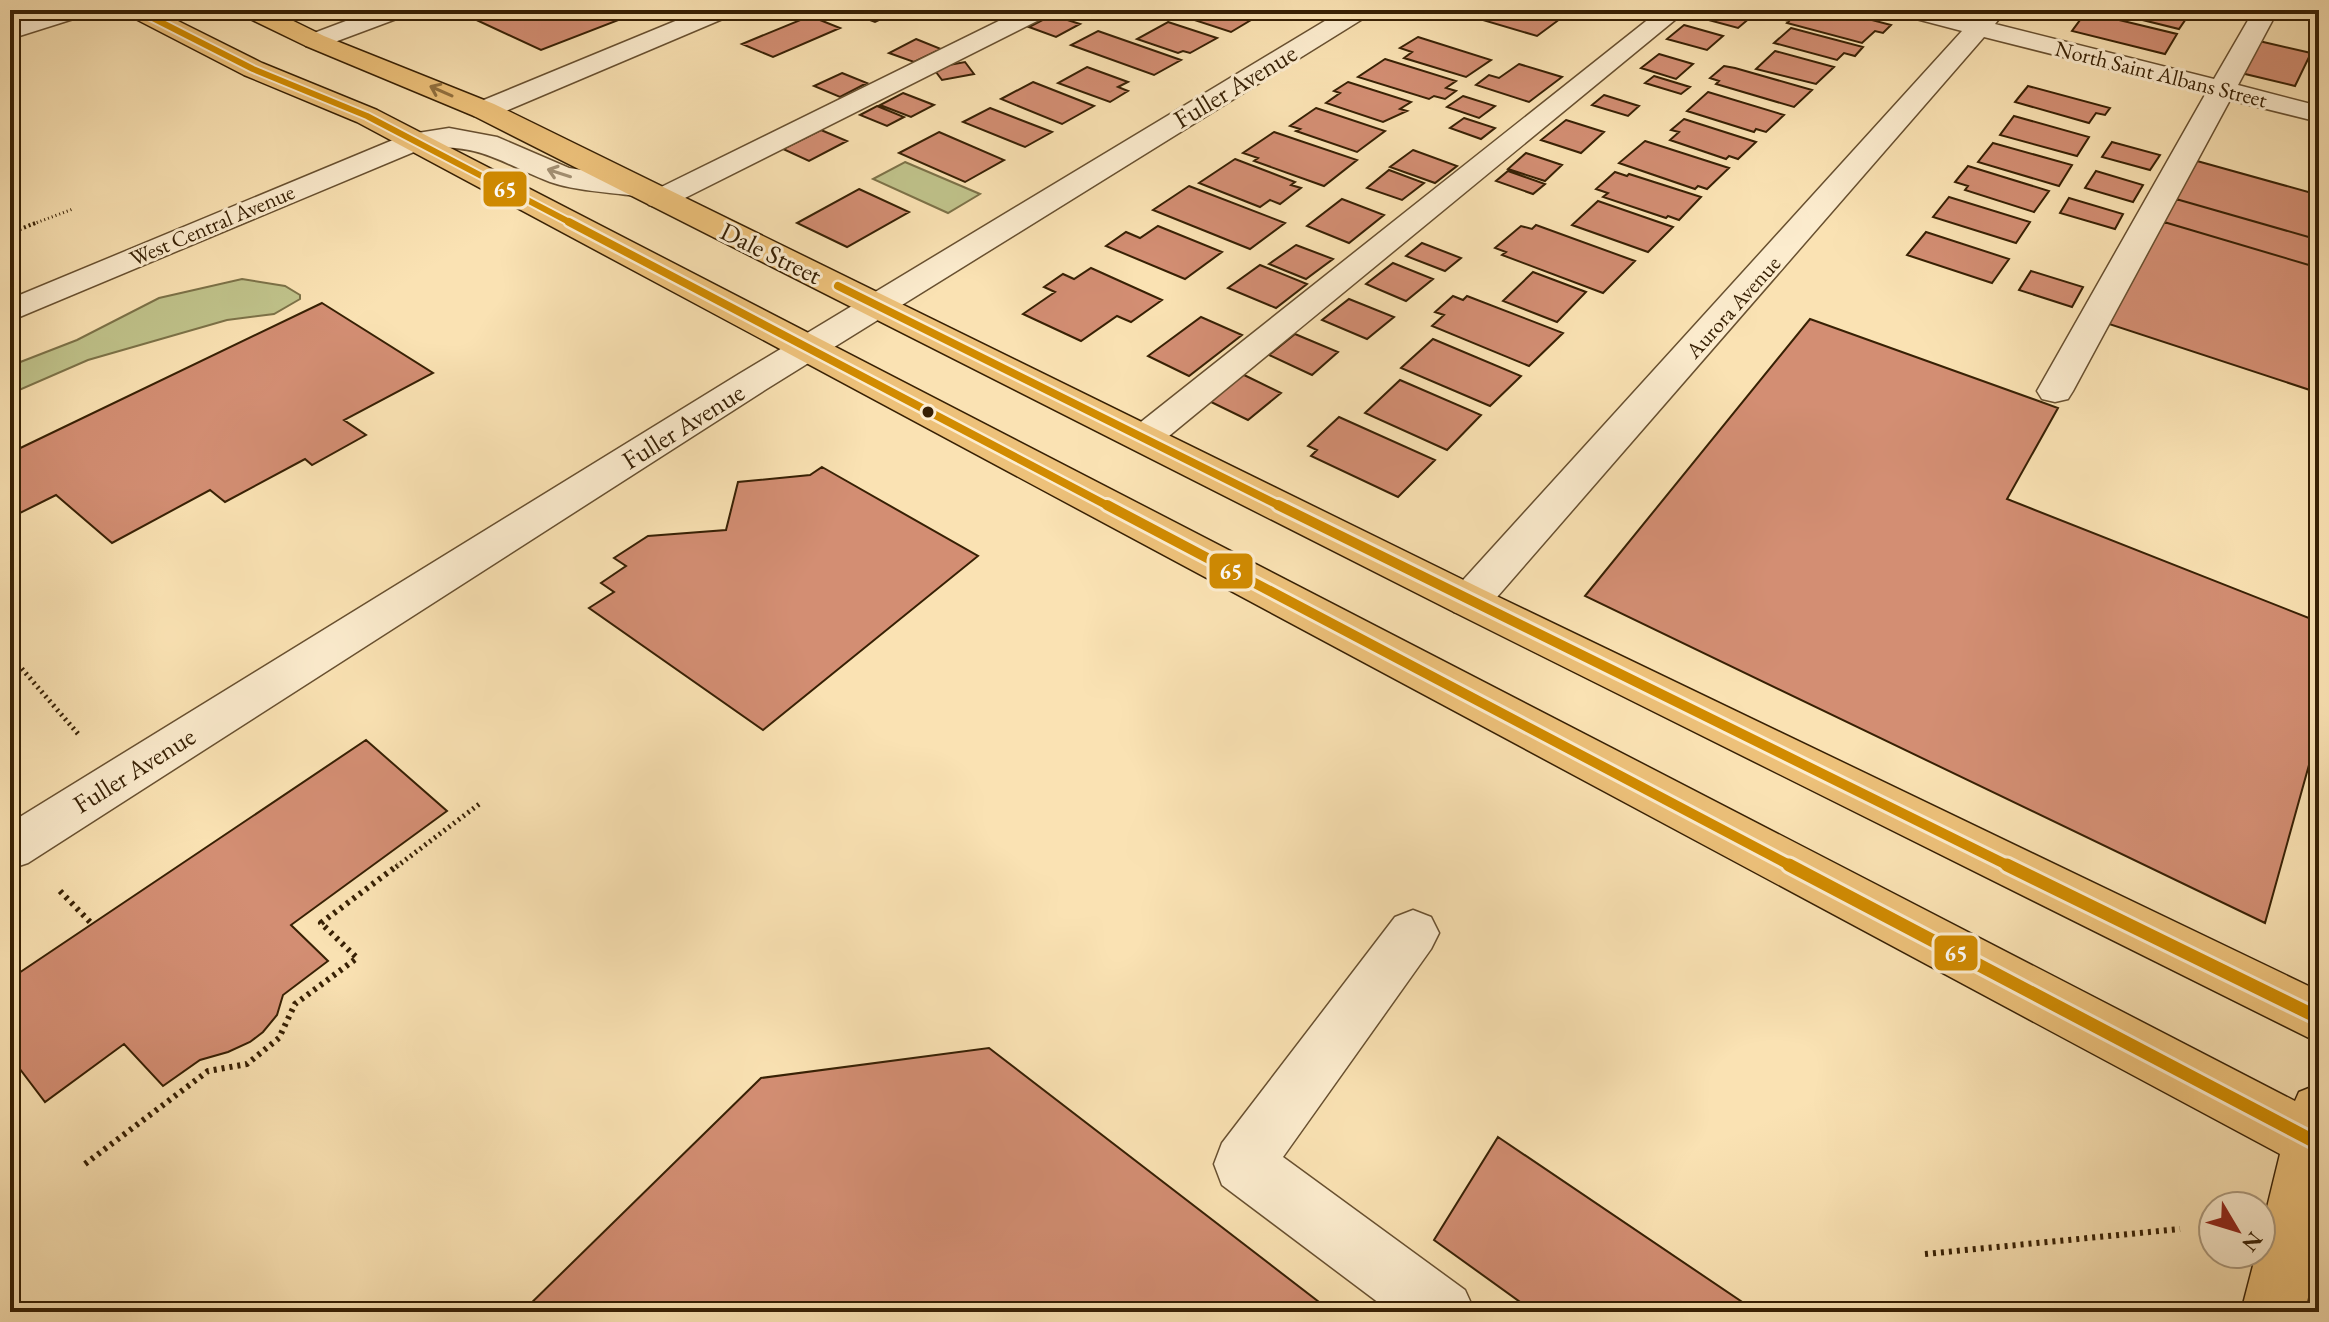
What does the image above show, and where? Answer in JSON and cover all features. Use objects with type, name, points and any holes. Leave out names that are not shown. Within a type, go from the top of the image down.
[{"type":"main road","points":[[137,10],[253,69],[367,116],[2317,1131],[2273,1312]]},
{"type":"main road","name":"Dale Street","points":[[251,10],[315,41],[484,110],[1469,601],[2319,1018]]},
{"type":"street","points":[[10,31],[77,10]]},
{"type":"street","points":[[315,41],[398,10]]},
{"type":"street","points":[[484,110],[723,10]]},
{"type":"street","points":[[648,193],[1040,10]]},
{"type":"street","name":"Fuller Avenue","points":[[10,848],[877,305],[1360,10]]},
{"type":"street","points":[[1145,437],[1675,10]]},
{"type":"street","name":"North Saint Albans Street","points":[[1910,10],[1987,19],[2222,89],[2319,114]]},
{"type":"street","points":[[2055,391],[2266,10]]},
{"type":"street","name":"Aurora Avenue","points":[[1469,601],[1987,19]]},
{"type":"street","name":"West Central Avenue","points":[[10,311],[415,141],[449,137],[487,143],[562,176],[648,193]]},
{"type":"street","points":[[1413,933],[1243,1164],[1443,1312]]},
{"type":"path","points":[[10,233],[73,209]]},
{"type":"path","points":[[10,655],[79,735]]},
{"type":"path","points":[[85,1164],[208,1071],[247,1064],[279,1038],[295,1004],[357,958],[321,923],[482,802]]},
{"type":"path","points":[[60,891],[92,924]]},
{"type":"path","points":[[1925,1254],[2180,1229]]},
{"type":"green space","points":[[905,162],[980,194],[948,213],[873,179]]},
{"type":"green space","points":[[242,279],[285,286],[300,295],[300,299],[274,314],[227,320],[88,360],[10,394],[10,366],[77,340],[159,298]]},
{"type":"building","points":[[455,10],[615,10],[603,15],[616,21],[541,50]]},
{"type":"building","points":[[843,10],[900,10],[875,22]]},
{"type":"building","points":[[1062,10],[1108,10],[1091,19]]},
{"type":"building","points":[[1164,10],[1233,10],[1256,17],[1231,32]]},
{"type":"building","points":[[1459,10],[1529,10],[1560,19],[1537,36],[1466,15],[1468,13]]},
{"type":"building","points":[[1716,10],[1751,17],[1738,28],[1705,19]]},
{"type":"building","points":[[1771,10],[1834,10],[1891,25],[1883,33],[1875,31],[1862,43],[1787,23],[1789,21],[1777,18]]},
{"type":"building","points":[[2102,10],[2176,10],[2190,13],[2179,29]]},
{"type":"building","points":[[2086,12],[2177,34],[2165,54],[2072,31]]},
{"type":"building","points":[[1052,15],[1080,24],[1056,37],[1029,27]]},
{"type":"building","points":[[810,16],[840,28],[773,57],[742,44]]},
{"type":"building","points":[[1168,22],[1217,38],[1190,53],[1178,53],[1137,39]]},
{"type":"building","points":[[1684,25],[1723,36],[1707,50],[1667,39]]},
{"type":"building","points":[[1791,28],[1863,47],[1855,56],[1844,53],[1837,60],[1774,43]]},
{"type":"building","points":[[1098,31],[1181,60],[1154,75],[1071,45]]},
{"type":"building","points":[[1418,37],[1491,60],[1466,77],[1404,58],[1412,52],[1400,48]]},
{"type":"building","points":[[916,39],[941,49],[914,62],[889,53]]},
{"type":"building","points":[[2259,41],[2311,53],[2295,86],[2241,73]]},
{"type":"building","points":[[1775,51],[1834,67],[1816,84],[1756,69]]},
{"type":"building","points":[[1659,54],[1693,64],[1676,79],[1641,68]]},
{"type":"building","points":[[1385,59],[1456,81],[1446,88],[1456,91],[1445,99],[1434,96],[1429,99],[1358,77]]},
{"type":"building","points":[[965,62],[974,74],[942,80],[933,68]]},
{"type":"building","points":[[1519,64],[1562,77],[1529,102],[1476,85],[1489,75],[1499,78]]},
{"type":"building","points":[[1724,66],[1812,90],[1794,107],[1716,84],[1719,81],[1710,78]]},
{"type":"building","points":[[1087,67],[1128,82],[1118,87],[1128,91],[1110,102],[1058,83]]},
{"type":"building","points":[[842,73],[867,83],[840,97],[814,86]]},
{"type":"building","points":[[1654,76],[1690,87],[1681,94],[1645,83]]},
{"type":"building","points":[[1033,82],[1094,106],[1062,124],[1001,99]]},
{"type":"building","points":[[1348,82],[1411,102],[1400,109],[1407,111],[1383,122],[1326,103],[1340,93],[1334,91]]},
{"type":"building","points":[[2028,86],[2110,108],[2105,115],[2096,113],[2089,123],[2015,102]]},
{"type":"building","points":[[1708,92],[1784,115],[1766,132],[1756,129],[1754,132],[1687,111]]},
{"type":"building","points":[[903,93],[934,105],[911,117],[880,105]]},
{"type":"building","points":[[1604,95],[1639,106],[1628,116],[1592,105]]},
{"type":"building","points":[[1463,96],[1495,106],[1479,118],[1447,107]]},
{"type":"building","points":[[877,106],[904,117],[887,126],[860,115]]},
{"type":"building","points":[[990,108],[1052,132],[1025,147],[963,122]]},
{"type":"building","points":[[1316,108],[1385,131],[1357,152],[1296,131],[1300,129],[1290,126]]},
{"type":"building","points":[[2014,116],[2089,137],[2077,156],[2000,135]]},
{"type":"building","points":[[1464,118],[1495,128],[1481,139],[1450,128]]},
{"type":"building","points":[[1684,119],[1756,142],[1738,159],[1729,156],[1726,159],[1670,140],[1679,132],[1671,130]]},
{"type":"building","points":[[1566,120],[1604,132],[1581,153],[1541,140]]},
{"type":"building","points":[[821,130],[847,141],[809,161],[783,149]]},
{"type":"building","points":[[939,132],[1004,160],[965,182],[899,153]]},
{"type":"building","points":[[1274,132],[1357,160],[1324,186],[1254,161],[1258,158],[1243,153]]},
{"type":"building","points":[[1645,141],[1729,168],[1707,189],[1698,186],[1695,189],[1619,163]]},
{"type":"building","points":[[2112,142],[2160,155],[2150,170],[2102,157]]},
{"type":"building","points":[[1993,143],[2072,165],[2059,186],[1978,162]]},
{"type":"building","points":[[1413,150],[1457,166],[1435,183],[1390,167]]},
{"type":"building","points":[[1526,153],[1562,165],[1545,181],[1508,169]]},
{"type":"building","points":[[1235,159],[1295,182],[1291,185],[1301,188],[1280,204],[1270,200],[1260,207],[1199,183]]},
{"type":"building","points":[[2197,161],[2319,195],[2319,240],[2176,199]]},
{"type":"building","points":[[1968,166],[2049,191],[2034,212],[1965,190],[1968,186],[1955,182]]},
{"type":"building","points":[[1389,170],[1424,183],[1402,200],[1367,188]]},
{"type":"building","points":[[1508,171],[1545,184],[1533,194],[1496,181]]},
{"type":"building","points":[[2096,171],[2143,185],[2133,202],[2085,188]]},
{"type":"building","points":[[1615,172],[1701,197],[1679,220],[1666,218],[1603,197],[1608,193],[1596,189]]},
{"type":"building","points":[[1189,186],[1285,223],[1250,249],[1153,210]]},
{"type":"building","points":[[859,189],[909,212],[847,247],[797,223]]},
{"type":"building","points":[[1949,197],[2030,222],[2016,243],[1933,217]]},
{"type":"building","points":[[2069,198],[2123,214],[2115,229],[2060,213]]},
{"type":"building","points":[[1342,199],[1384,215],[1349,243],[1307,226]]},
{"type":"building","points":[[2176,199],[2319,240],[2319,268],[2164,222]]},
{"type":"building","points":[[1598,201],[1673,227],[1648,252],[1572,225]]},
{"type":"building","points":[[2164,222],[2319,268],[2319,393],[2109,324]]},
{"type":"building","points":[[1536,225],[1635,261],[1603,293],[1502,255],[1506,252],[1495,248],[1521,226],[1532,229]]},
{"type":"building","points":[[1158,226],[1222,252],[1185,279],[1106,246],[1126,232],[1140,238]]},
{"type":"building","points":[[1926,232],[2009,259],[1992,283],[1907,255]]},
{"type":"building","points":[[1422,243],[1461,258],[1445,271],[1406,256]]},
{"type":"building","points":[[1296,245],[1333,259],[1306,279],[1269,264]]},
{"type":"building","points":[[1393,263],[1433,279],[1406,301],[1366,284]]},
{"type":"building","points":[[1260,265],[1307,284],[1276,308],[1228,288]]},
{"type":"building","points":[[1091,268],[1162,300],[1131,322],[1117,316],[1081,341],[1023,314],[1055,292],[1044,287],[1063,274],[1074,279]]},
{"type":"building","points":[[2031,271],[2083,287],[2072,307],[2019,290]]},
{"type":"building","points":[[1533,272],[1586,292],[1557,322],[1503,301]]},
{"type":"building","points":[[1453,296],[1463,300],[1467,296],[1563,333],[1529,366],[1432,326],[1444,315],[1435,312]]},
{"type":"building","points":[[1349,299],[1394,317],[1367,339],[1322,320]]},
{"type":"building","points":[[322,303],[433,373],[344,420],[366,435],[312,465],[305,459],[225,502],[210,490],[112,543],[56,495],[10,518],[10,453]]},
{"type":"building","points":[[1201,317],[1242,335],[1189,376],[1148,356]]},
{"type":"building","points":[[1810,319],[2058,408],[2007,499],[2319,622],[2319,729],[2265,923],[1585,596]]},
{"type":"building","points":[[1295,334],[1338,352],[1312,375],[1269,355]]},
{"type":"building","points":[[1433,339],[1521,376],[1490,406],[1401,368]]},
{"type":"building","points":[[1242,374],[1281,393],[1248,420],[1209,401]]},
{"type":"building","points":[[1400,380],[1481,415],[1447,450],[1365,413]]},
{"type":"building","points":[[1339,417],[1435,460],[1398,497],[1311,456],[1317,450],[1308,446]]},
{"type":"building","points":[[822,467],[978,556],[763,730],[589,608],[614,592],[601,583],[626,566],[614,558],[648,536],[726,530],[738,482],[810,475]]},
{"type":"building","points":[[366,740],[447,811],[291,925],[328,961],[283,995],[277,1015],[250,1042],[200,1060],[163,1086],[124,1044],[45,1102],[10,1056],[10,979]]},
{"type":"building","points":[[989,1048],[1332,1312],[522,1312],[761,1078]]},
{"type":"building","points":[[1498,1137],[1757,1312],[1534,1312],[1434,1240]]},
{"type":"transit line","name":"65","points":[[137,10],[253,69],[367,116],[2319,1144]]},
{"type":"transit line","name":"65","points":[[838,286],[1469,601],[2319,1018]]}]
